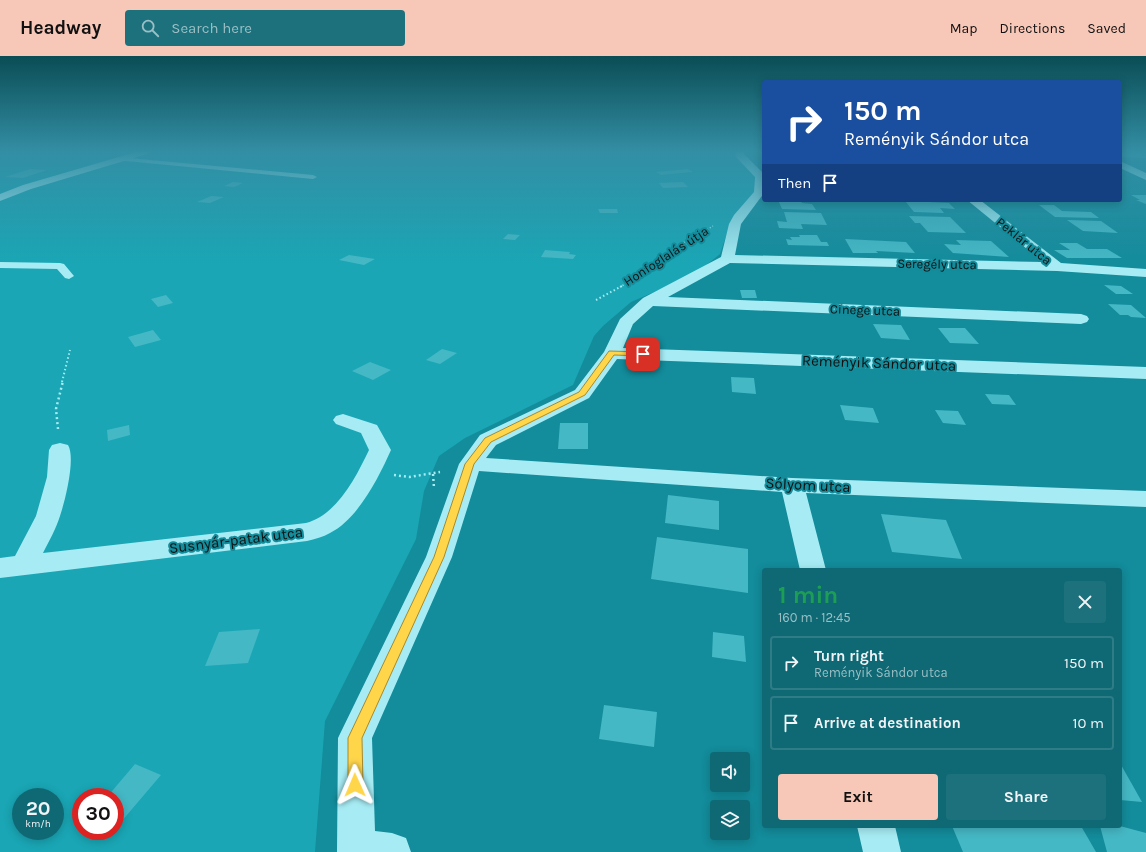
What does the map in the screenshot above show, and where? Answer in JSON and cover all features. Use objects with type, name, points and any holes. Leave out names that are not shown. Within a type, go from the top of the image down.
[{"type":"street","points":[[0,198],[22,189]]},
{"type":"street","name":"Honfoglalás útja","points":[[368,850],[355,738],[439,557],[470,464],[488,440],[582,394],[612,353],[626,322],[649,301],[727,259],[738,218],[759,192],[759,189]]},
{"type":"street","name":"Peklár utca","points":[[976,202],[1057,267]]},
{"type":"street","name":"Seregély utca","points":[[727,259],[1057,267],[1146,273]]},
{"type":"street","name":"Cinege utca","points":[[649,301],[1081,319]]},
{"type":"street","name":"Reményik Sándor utca","points":[[612,353],[1146,373]]},
{"type":"street","name":"Susnyár-patak utca","points":[[0,568],[307,532],[322,527],[333,520],[370,472],[380,450],[370,429],[343,420]]},
{"type":"street","points":[[24,566],[48,516],[58,477],[60,450]]},
{"type":"street","name":"Sólyom utca","points":[[470,464],[792,485],[1146,498]]},
{"type":"street","points":[[792,485],[813,568]]},
{"type":"street","points":[[876,828],[882,852]]},
{"type":"lane","points":[[0,265],[60,266],[69,276]]},
{"type":"path","name":"Honfoglalás útja","points":[[596,300],[644,273],[671,250],[706,229],[738,218]]},
{"type":"path","points":[[60,450],[56,409],[70,350]]},
{"type":"path","points":[[370,472],[409,477],[433,474]]},
{"type":"shaded area","points":[[0,189],[759,189],[759,192],[730,224],[720,254],[694,275],[631,302],[603,326],[594,336],[573,385],[465,438],[439,456],[424,491],[416,539],[325,721],[315,852],[0,852]]},
{"type":"building","points":[[1131,195],[1146,195],[1146,204],[1136,200],[1140,200]]},
{"type":"building","points":[[211,196],[224,197],[210,203],[197,202]]},
{"type":"building","points":[[779,202],[801,202],[812,204],[816,210],[782,209]]},
{"type":"building","points":[[906,202],[949,203],[955,209],[940,208],[944,213],[914,212]]},
{"type":"building","points":[[1039,205],[1054,205],[1062,211],[1091,212],[1099,218],[1055,217]]},
{"type":"building","points":[[598,209],[617,209],[618,213],[600,213]]},
{"type":"building","points":[[784,212],[821,213],[827,225],[801,224],[803,229],[779,228],[777,221],[787,222]]},
{"type":"building","points":[[909,216],[950,217],[966,233],[928,232],[920,223],[915,223]]},
{"type":"building","points":[[1067,220],[1101,221],[1118,233],[1083,231]]},
{"type":"building","points":[[508,234],[520,235],[515,240],[503,239]]},
{"type":"building","points":[[799,235],[817,235],[821,242],[827,242],[829,246],[788,245],[786,239],[792,240],[790,237],[800,237]]},
{"type":"building","points":[[845,239],[906,242],[915,253],[876,251],[878,253],[853,253]]},
{"type":"building","points":[[956,240],[991,241],[1009,257],[953,253],[944,244],[961,245]]},
{"type":"building","points":[[1059,243],[1077,243],[1087,249],[1107,249],[1122,258],[1067,258],[1054,250],[1070,250]]},
{"type":"building","points":[[545,250],[570,252],[569,254],[576,255],[573,259],[541,257]]},
{"type":"building","points":[[349,255],[375,259],[364,265],[339,260]]},
{"type":"building","points":[[1104,285],[1121,286],[1133,294],[1116,294]]},
{"type":"building","points":[[740,290],[755,290],[757,298],[742,298]]},
{"type":"building","points":[[166,295],[173,303],[158,307],[151,299]]},
{"type":"building","points":[[1108,304],[1131,305],[1146,318],[1120,315]]},
{"type":"building","points":[[873,324],[901,325],[910,340],[881,338]]},
{"type":"building","points":[[938,328],[965,328],[979,344],[950,343]]},
{"type":"building","points":[[153,330],[161,340],[135,347],[128,337]]},
{"type":"building","points":[[442,349],[457,353],[440,364],[426,360]]},
{"type":"building","points":[[370,362],[391,370],[373,380],[352,371]]},
{"type":"building","points":[[731,377],[754,378],[756,394],[732,392]]},
{"type":"building","points":[[985,394],[1009,395],[1016,405],[992,404]]},
{"type":"building","points":[[840,405],[873,408],[879,423],[845,420]]},
{"type":"building","points":[[935,410],[958,411],[966,425],[943,423]]},
{"type":"building","points":[[560,423],[588,423],[588,449],[558,449]]},
{"type":"building","points":[[129,425],[130,435],[108,441],[107,430]]},
{"type":"building","points":[[668,495],[719,501],[719,530],[665,523]]},
{"type":"building","points":[[881,514],[946,520],[962,559],[892,552]]},
{"type":"building","points":[[657,537],[748,549],[748,593],[651,579]]},
{"type":"building","points":[[260,629],[248,663],[205,666],[219,632]]},
{"type":"building","points":[[713,632],[744,636],[746,662],[712,657]]},
{"type":"building","points":[[604,705],[657,712],[654,747],[599,739]]},
{"type":"building","points":[[135,764],[161,775],[124,818],[124,788],[115,788]]},
{"type":"building","points":[[1122,767],[1142,802],[1122,800]]},
{"type":"building","points":[[1122,827],[1146,833],[1146,852],[1107,852],[1101,828],[1122,828]]},
{"type":"building","points":[[953,828],[1082,828],[1096,852],[963,852]]},
{"type":"route","points":[[355,785],[355,738],[439,557],[470,464],[488,440],[582,394],[612,353],[643,354]]}]
